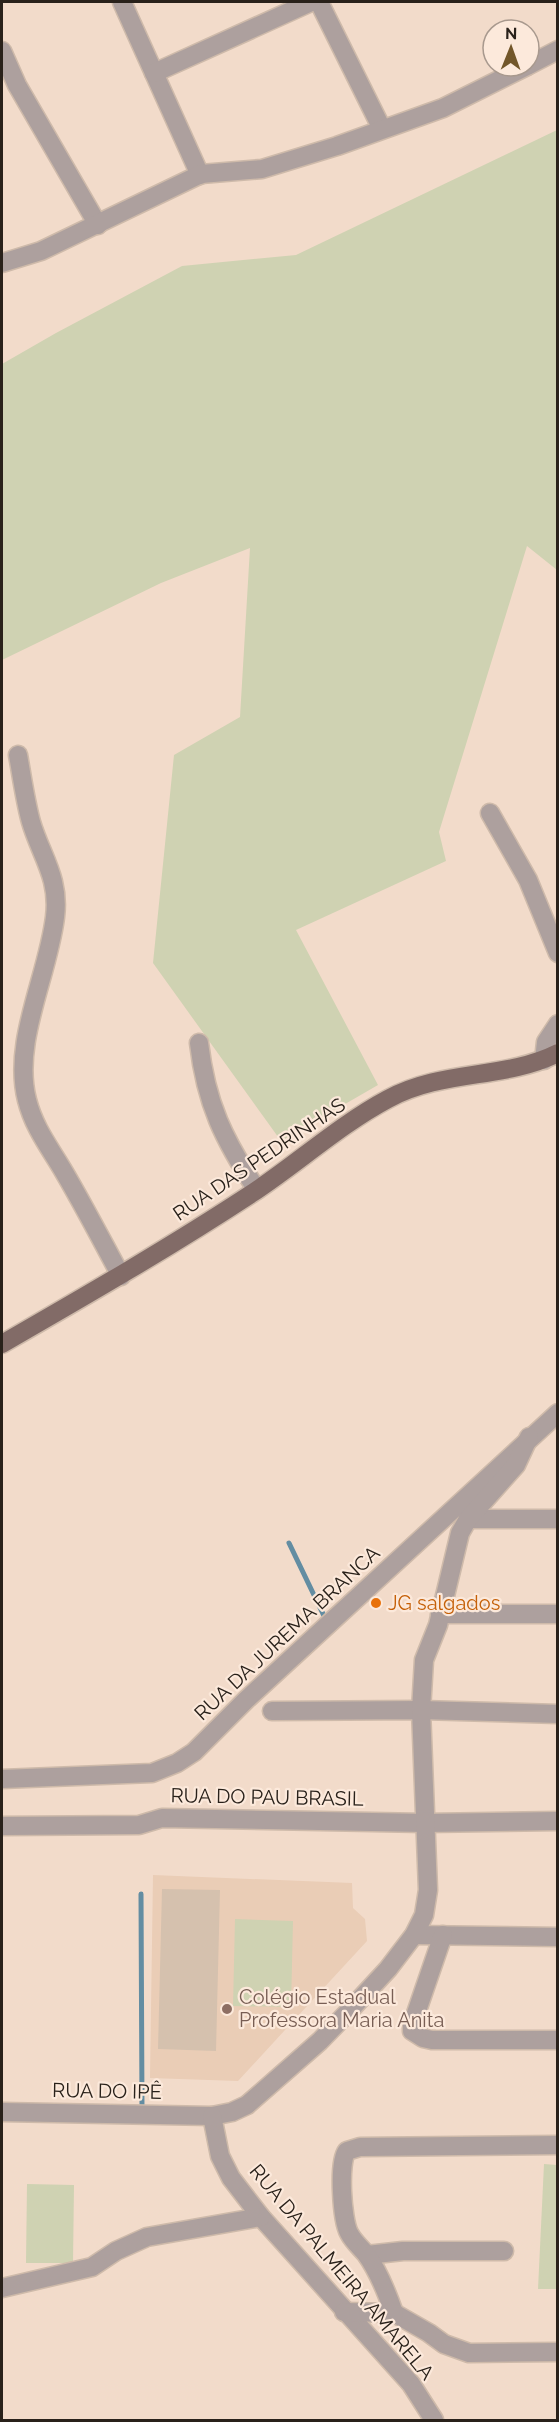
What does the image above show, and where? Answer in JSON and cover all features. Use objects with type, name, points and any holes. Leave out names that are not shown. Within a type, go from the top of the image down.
[{"type":"main road","name":"RUA DAS PEDRINHAS","points":[[2,1344],[121,1276],[257,1190],[387,1099],[414,1086],[444,1078],[527,1066],[550,1057]]},
{"type":"street","points":[[122,2],[200,175]]},
{"type":"street","points":[[154,73],[311,2]]},
{"type":"street","points":[[319,2],[382,129]]},
{"type":"street","points":[[541,59],[558,50]]},
{"type":"street","points":[[2,51],[17,85],[98,225]]},
{"type":"street","points":[[2,263],[41,251],[200,175],[262,169],[337,146],[443,108],[504,78]]},
{"type":"street","points":[[18,755],[31,820],[37,841],[50,867],[55,892],[56,916],[24,1050],[26,1098],[34,1124],[63,1170],[121,1276]]},
{"type":"street","points":[[490,813],[528,880],[558,952]]},
{"type":"street","points":[[550,1057],[546,1042],[558,1024]]},
{"type":"street","points":[[199,1043],[204,1076],[217,1120],[230,1149],[257,1190]]},
{"type":"street","name":"RUA DA JUREMA BRANCA","points":[[2,1779],[152,1773],[177,1763],[194,1752],[246,1700],[529,1437],[555,1416]]},
{"type":"street","name":"RUA DO IPÊ","points":[[2,2112],[212,2116],[232,2112],[247,2105],[320,2042],[388,1969],[414,1935],[424,1915],[428,1890],[421,1710],[424,1660],[440,1614],[460,1533],[468,1519],[516,1465],[529,1437]]},
{"type":"street","points":[[468,1519],[558,1519]]},
{"type":"street","points":[[440,1614],[558,1614]]},
{"type":"street","points":[[272,1711],[421,1710],[558,1714]]},
{"type":"street","name":"RUA DO PAU BRASIL","points":[[2,1826],[139,1825],[162,1818],[425,1823],[558,1821]]},
{"type":"street","points":[[414,1935],[558,1936]]},
{"type":"street","points":[[443,1935],[412,2025],[412,2031],[416,2035],[432,2040],[558,2040]]},
{"type":"street","name":"RUA DA PALMEIRA AMARELA","points":[[212,2116],[220,2156],[231,2178],[261,2217],[344,2312],[411,2384],[434,2421]]},
{"type":"street","points":[[394,2313],[367,2255],[355,2243],[345,2225],[342,2162],[347,2151],[360,2147],[558,2145]]},
{"type":"street","points":[[2,2289],[92,2267],[116,2251],[147,2237],[261,2217]]},
{"type":"street","points":[[367,2255],[403,2251],[504,2251]]},
{"type":"street","points":[[344,2312],[394,2313],[444,2344],[469,2353],[558,2352]]},
{"type":"shaded area","name":"Colégio Estadual Professora Maria Anita","points":[[153,1875],[352,1883],[353,1908],[365,1919],[367,1941],[238,2081],[150,2078]]},
{"type":"green space","points":[[557,130],[557,570],[527,546],[439,832],[446,861],[296,930],[378,1085],[281,1141],[153,963],[174,755],[240,717],[250,548],[161,583],[2,660],[2,364],[182,266],[296,255]]},
{"type":"green space","points":[[235,1919],[293,1921],[291,2007],[233,2006]]},
{"type":"green space","points":[[544,2164],[557,2165],[557,2289],[538,2289]]},
{"type":"green space","points":[[27,2184],[74,2185],[73,2263],[26,2263]]},
{"type":"building","points":[[162,1889],[220,1890],[216,2051],[158,2049]]},
{"type":"waterway","points":[[289,1543],[325,1618]]},
{"type":"waterway","points":[[141,1894],[142,2108]]},
{"type":"place","name":"JG salgados","points":[[376,1603]]},
{"type":"place","name":"Colégio Estadual Professora Maria Anita","points":[[227,2009]]}]
